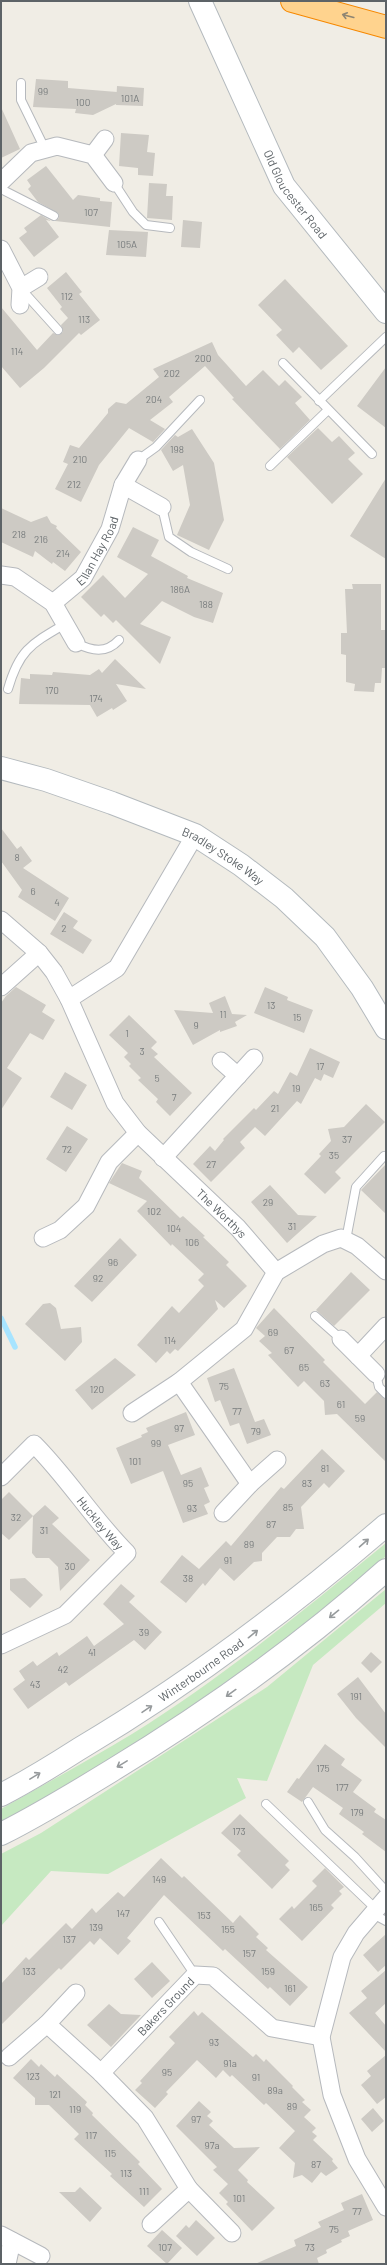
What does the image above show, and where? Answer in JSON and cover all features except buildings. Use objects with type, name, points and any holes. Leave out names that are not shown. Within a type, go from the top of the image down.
[{"type":"highway","points":[[292,1],[386,27]]},
{"type":"main road","name":"Old Gloucester Road","points":[[200,1],[284,186],[386,312]]},
{"type":"main road","name":"Bradley Stoke Way","points":[[1,768],[46,780],[112,803],[195,835],[241,865],[306,918],[345,963],[386,1028]]},
{"type":"main road","name":"Winterbourne Road","points":[[1,1795],[139,1714],[204,1670],[246,1639],[336,1567],[386,1524]]},
{"type":"main road","points":[[1,1834],[34,1818],[178,1731],[267,1667],[386,1570]]},
{"type":"street","points":[[93,155],[105,139]]},
{"type":"street","points":[[1,182],[31,153],[57,146],[93,155],[114,183]]},
{"type":"street","points":[[1,249],[21,288],[20,305]]},
{"type":"street","points":[[21,288],[39,277]]},
{"type":"street","name":"Ellan Hay Road","points":[[53,603],[83,578],[110,529],[124,485],[138,460]]},
{"type":"street","points":[[124,485],[162,507]]},
{"type":"street","points":[[1,575],[14,577],[53,603],[76,643]]},
{"type":"street","points":[[69,999],[117,968],[195,835]]},
{"type":"street","name":"The Worthys","points":[[1,920],[39,953],[54,972],[69,999],[115,1103],[138,1133],[238,1228],[276,1272]]},
{"type":"street","points":[[1,987],[39,953]]},
{"type":"street","points":[[163,1158],[254,1058]]},
{"type":"street","points":[[221,1061],[238,1076]]},
{"type":"street","points":[[43,1238],[60,1230],[86,1206],[109,1162],[138,1133]]},
{"type":"street","points":[[132,1413],[179,1382],[244,1329],[276,1272],[323,1244],[341,1238],[346,1240],[357,1246],[386,1271]]},
{"type":"street","points":[[358,1356],[386,1326]]},
{"type":"street","points":[[341,1339],[376,1374]]},
{"type":"street","points":[[179,1382],[250,1484]]},
{"type":"street","name":"Huckley Way","points":[[1,1477],[34,1444],[59,1469],[108,1534],[127,1553],[65,1615],[1,1645]]},
{"type":"street","points":[[224,1513],[250,1484],[277,1460]]},
{"type":"street","points":[[380,1911],[356,1933],[342,1957],[322,2037],[332,2095],[357,2159],[386,2207]]},
{"type":"street","name":"Bakers Ground","points":[[101,2073],[195,1975],[213,1976],[272,2028],[322,2037]]},
{"type":"street","points":[[9,2057],[47,2024],[76,1993]]},
{"type":"street","points":[[47,2024],[101,2073],[145,2118],[189,2189],[232,2233]]},
{"type":"street","points":[[151,2224],[189,2189]]},
{"type":"street","points":[[6,2238],[40,2256]]},
{"type":"street","points":[[6,2238],[7,2264]]},
{"type":"lane","points":[[21,83],[21,100],[45,149]]},
{"type":"lane","points":[[114,183],[133,212],[146,225],[170,228]]},
{"type":"lane","points":[[1,190],[54,216]]},
{"type":"lane","points":[[21,288],[58,330]]},
{"type":"lane","points":[[320,401],[386,337]]},
{"type":"lane","points":[[283,363],[372,454]]},
{"type":"lane","points":[[138,460],[156,447],[200,400]]},
{"type":"lane","points":[[270,466],[328,410]]},
{"type":"lane","points":[[162,507],[169,536],[191,552],[228,569]]},
{"type":"lane","points":[[8,689],[14,669],[22,656],[34,642],[65,624]]},
{"type":"lane","points":[[76,643],[97,651],[112,648],[119,640]]},
{"type":"lane","points":[[346,1240],[356,1187],[384,1156]]},
{"type":"lane","points":[[315,1316],[341,1339]]},
{"type":"lane","points":[[376,1374],[378,1387],[386,1394]]},
{"type":"lane","points":[[308,1802],[325,1830],[355,1857],[386,1891]]},
{"type":"lane","points":[[266,1804],[380,1911]]},
{"type":"lane","points":[[159,1922],[195,1975]]},
{"type":"green space","points":[[386,1543],[386,1556],[269,1654],[228,1684],[144,1739],[1,1824],[1,1809],[132,1734],[198,1690],[262,1643]]},
{"type":"green space","points":[[386,1589],[386,1603],[313,1665],[267,1781],[237,1778],[246,1798],[108,1874],[51,1871],[1,1926],[1,1854],[41,1833],[267,1687]]},
{"type":"waterway","points":[[1,1318],[15,1347]]}]
